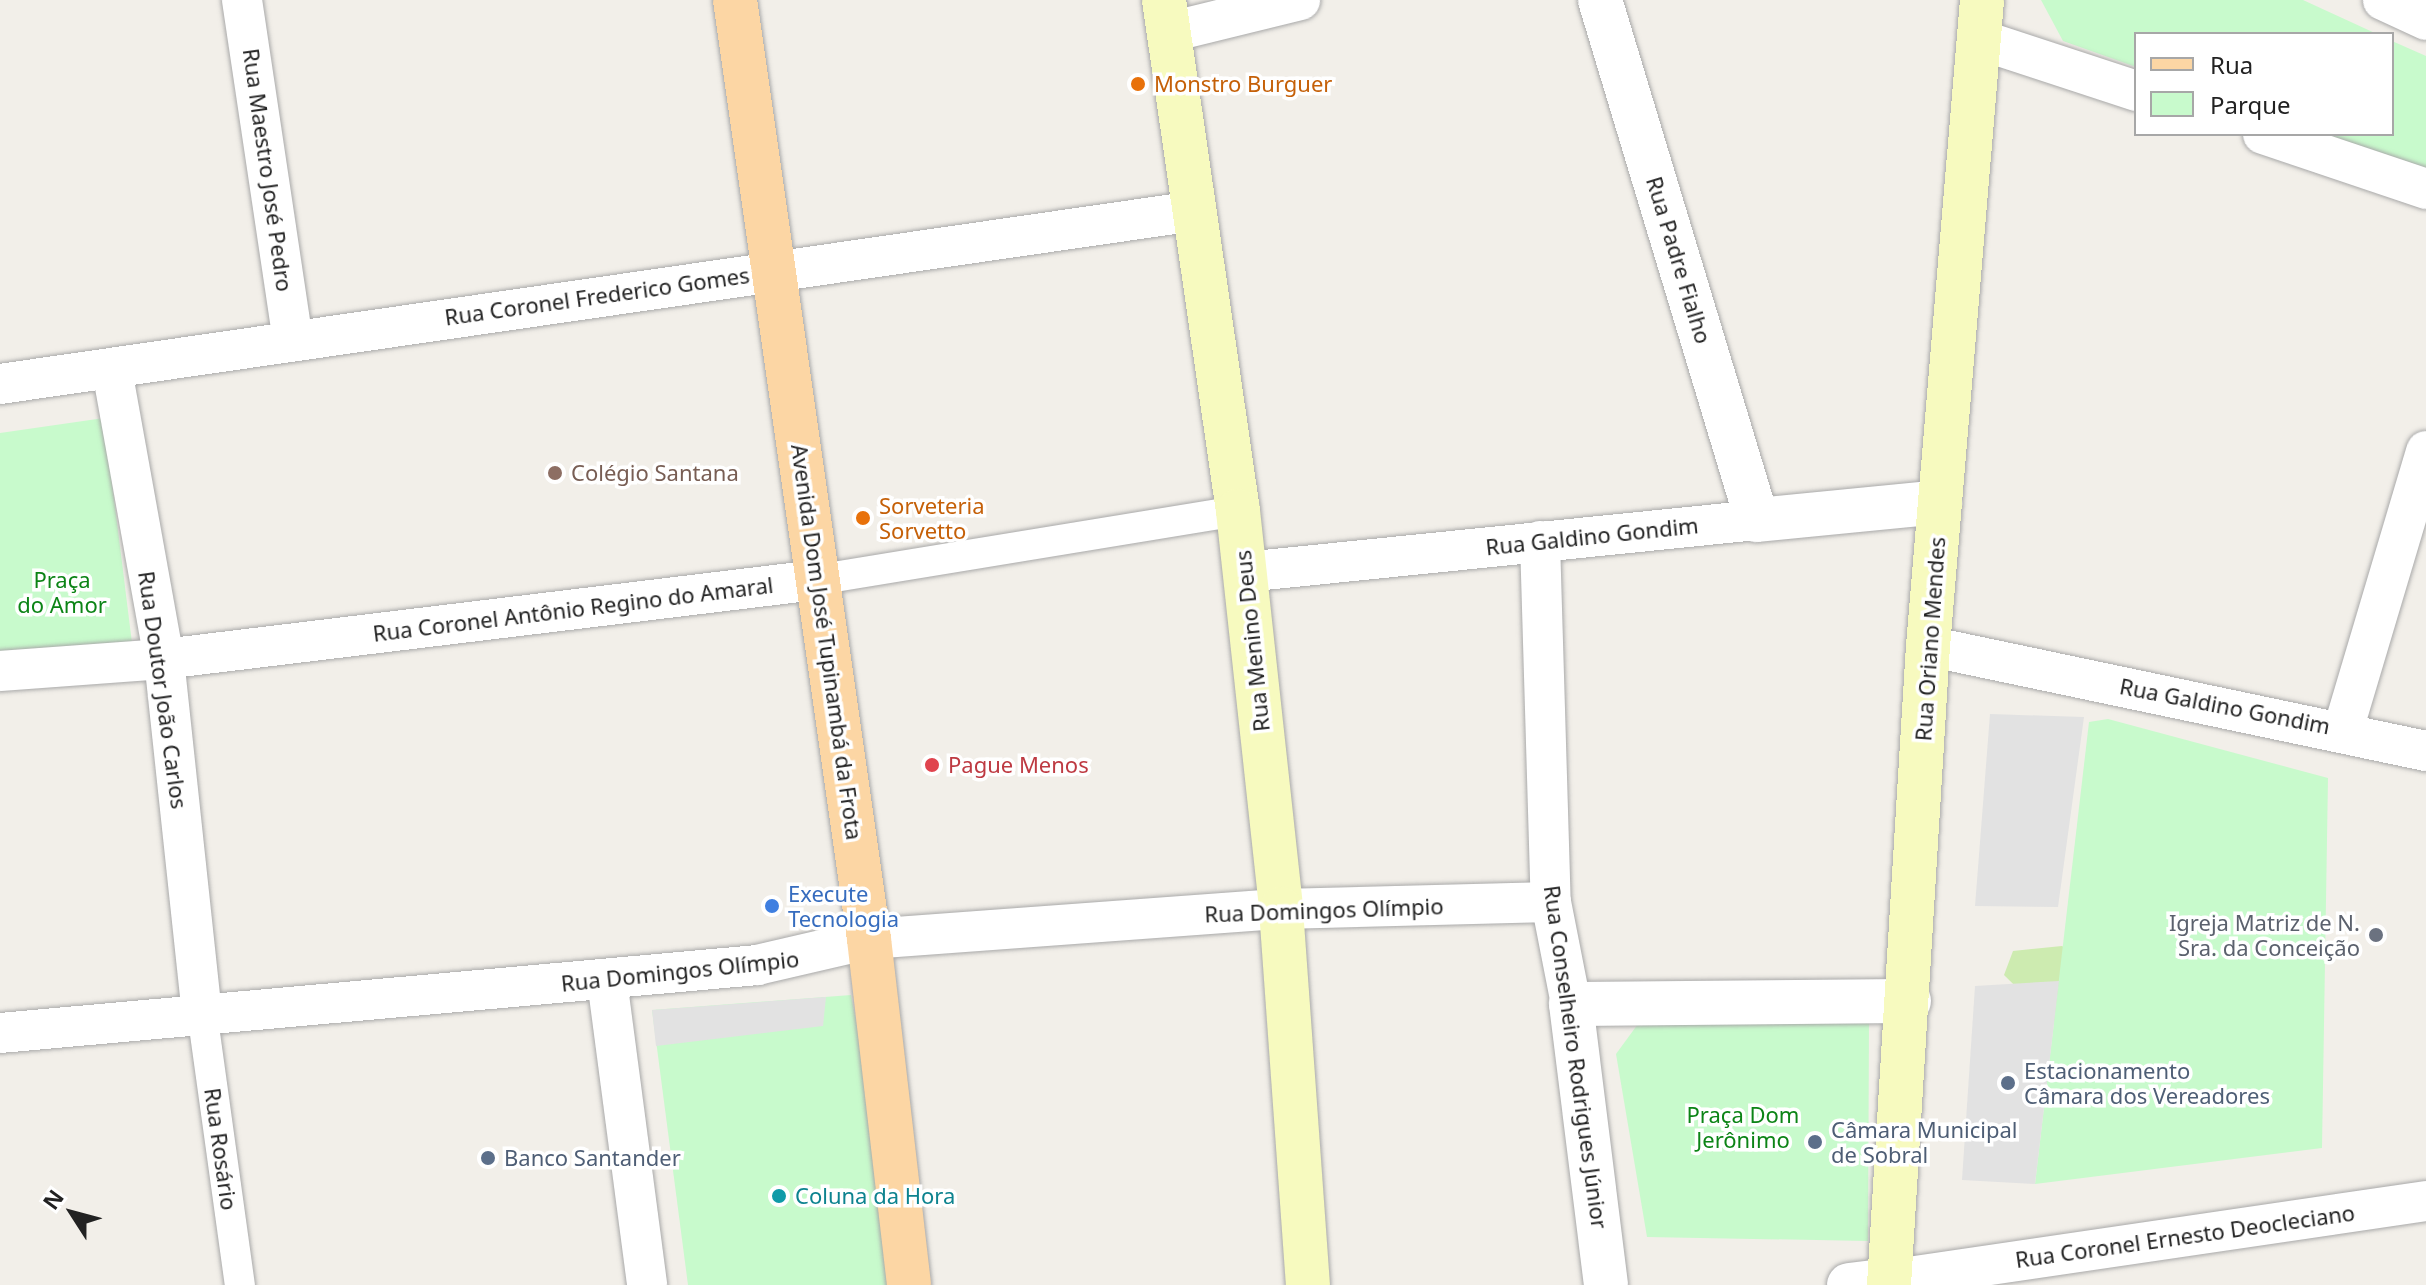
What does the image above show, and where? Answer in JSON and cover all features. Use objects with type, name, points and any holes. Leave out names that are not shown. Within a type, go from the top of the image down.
[{"type":"main road","name":"Avenida Dom José Tupinambá da Frota","points":[[735,0],[777,270],[816,580],[869,939],[909,1285]]},
{"type":"main road","name":"Rua Menino Deus","points":[[1167,16],[1245,572],[1281,909],[1308,1285]]},
{"type":"main road","name":"Rua Oriano Mendes","points":[[1875,1283],[1909,1001],[1928,646],[1980,19]]},
{"type":"street","name":"Rua Maestro José Pedro","points":[[242,0],[293,341]]},
{"type":"street","points":[[1167,16],[1300,0]]},
{"type":"street","name":"Rua Padre Fialho","points":[[1600,0],[1757,520]]},
{"type":"street","points":[[2383,0],[2426,20]]},
{"type":"street","points":[[1980,19],[2134,90]]},
{"type":"street","points":[[2269,136],[2426,189]]},
{"type":"street","name":"Rua Coronel Frederico Gomes","points":[[0,384],[1194,211]]},
{"type":"street","name":"Rua Doutor João Carlos","points":[[112,370],[164,659],[202,1012]]},
{"type":"street","points":[[2343,730],[2426,451]]},
{"type":"street","name":"Rua Galdino Gondim","points":[[1245,572],[1940,502]]},
{"type":"street","name":"Rua Coronel Antônio Regino do Amaral","points":[[0,671],[164,659],[816,580],[1238,511]]},
{"type":"street","name":"Rua Conselheiro Rodrigues Júnior","points":[[1540,541],[1551,902],[1571,1004],[1606,1285]]},
{"type":"street","name":"Rua Galdino Gondim","points":[[1928,646],[2343,730],[2426,751]]},
{"type":"street","name":"Rua Domingos Olímpio","points":[[0,1033],[202,1012],[757,965],[869,939],[1281,909],[1551,902]]},
{"type":"street","points":[[607,980],[647,1285]]},
{"type":"street","points":[[1571,1004],[1909,1001]]},
{"type":"street","name":"Rua Rosário","points":[[202,1012],[240,1285]]},
{"type":"street","name":"Rua Coronel Ernesto Deocleciano","points":[[1875,1283],[2426,1201]]},
{"type":"green space","points":[[2041,0],[2303,0],[2373,32],[2134,32],[2134,66],[2063,41]]},
{"type":"green space","points":[[2394,42],[2426,56],[2426,170],[2330,136],[2394,136]]},
{"type":"green space","name":"Praça do Amor","points":[[104,418],[133,651],[0,665],[0,433]]},
{"type":"green space","points":[[2108,719],[2328,778],[2322,1148],[2035,1184],[2089,722]]},
{"type":"green space","points":[[2062,946],[2094,966],[2068,1038],[2004,975],[2013,951]]},
{"type":"green space","points":[[851,995],[907,1285],[688,1285],[652,1010]]},
{"type":"green space","name":"Praça Dom Jerônimo","points":[[1646,1013],[1869,1019],[1868,1241],[1647,1237],[1616,1054]]},
{"type":"shaded area","points":[[1990,714],[2084,717],[2058,907],[1975,906]]},
{"type":"shaded area","name":"Estacionamento Câmara dos Vereadores","points":[[2059,981],[2035,1184],[1962,1180],[1975,986]]},
{"type":"shaded area","points":[[826,997],[823,1026],[656,1046],[652,1010]]},
{"type":"place","name":"Monstro Burguer","points":[[1138,84]]},
{"type":"place","name":"Colégio Santana","points":[[555,473]]},
{"type":"place","name":"Sorveteria Sorvetto","points":[[863,518]]},
{"type":"place","name":"Pague Menos","points":[[932,765]]},
{"type":"place","name":"Execute Tecnologia","points":[[772,906]]},
{"type":"place","name":"Igreja Matriz de N. Sra. da Conceição","points":[[2376,935]]},
{"type":"place","name":"Estacionamento Câmara dos Vereadores","points":[[2008,1083]]},
{"type":"place","name":"Câmara Municipal de Sobral","points":[[1815,1142]]},
{"type":"place","name":"Banco Santander","points":[[488,1158]]},
{"type":"place","name":"Coluna da Hora","points":[[779,1196]]}]
